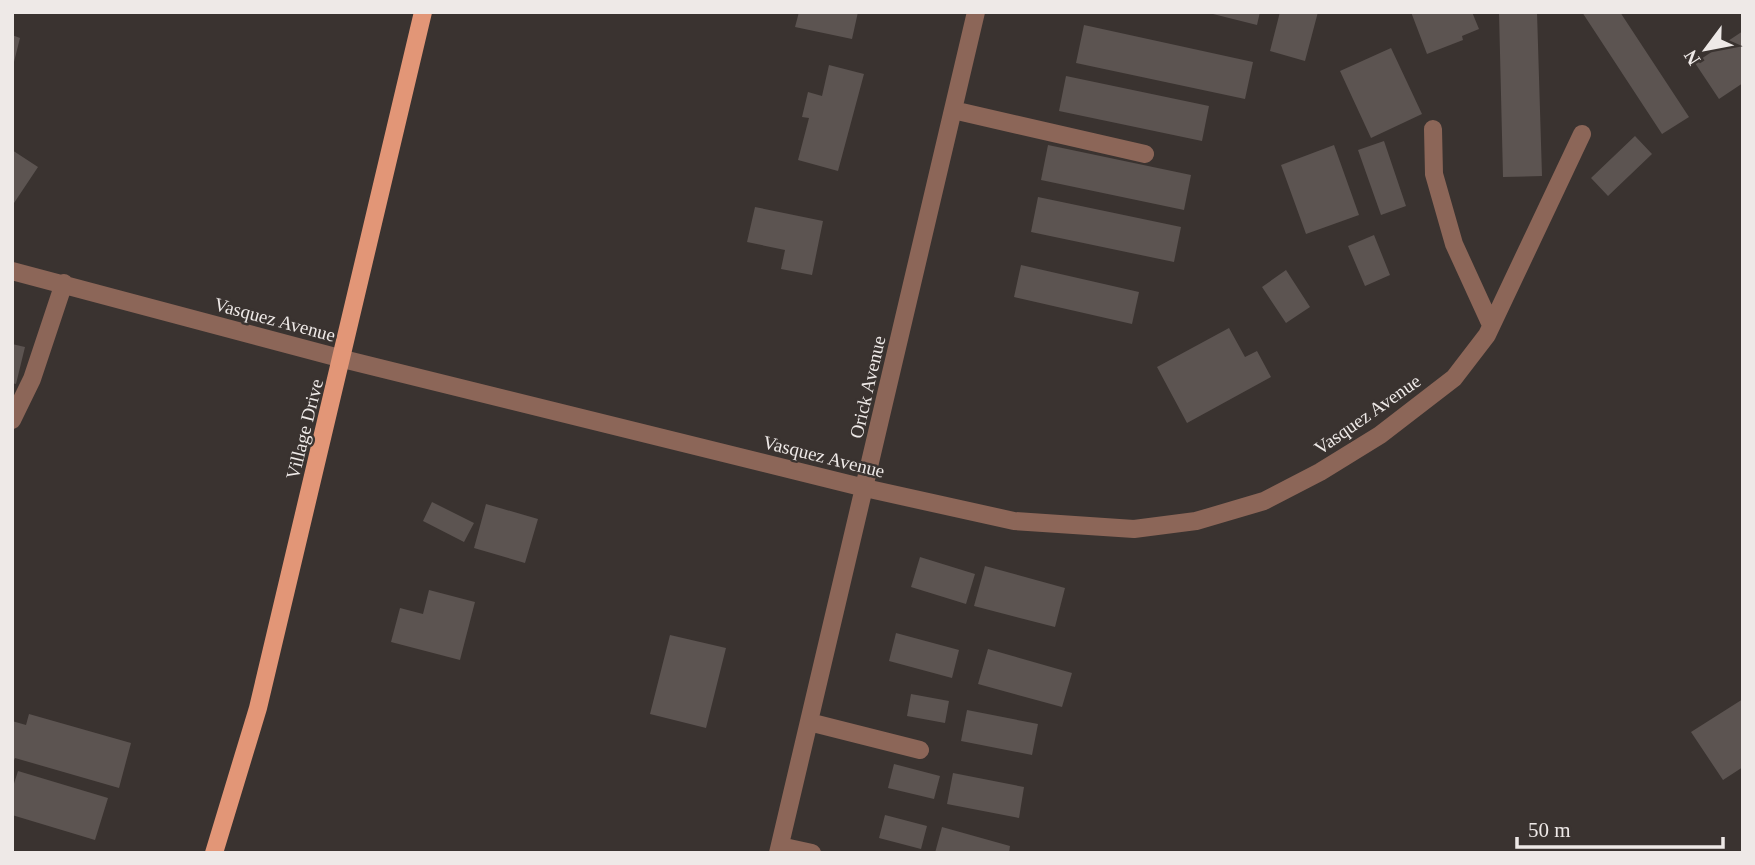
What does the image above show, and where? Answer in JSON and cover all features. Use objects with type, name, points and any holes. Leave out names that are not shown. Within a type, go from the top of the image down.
[{"type":"main road","name":"Village Drive","points":[[214,853],[258,708],[343,359],[423,12]]},
{"type":"street","name":"Orick Avenue","points":[[779,849],[976,12]]},
{"type":"street","points":[[953,110],[1145,154]]},
{"type":"street","points":[[1433,129],[1434,174],[1454,244],[1491,325]]},
{"type":"street","name":"Vasquez Avenue","points":[[12,271],[343,359],[864,488],[1014,520],[1134,529],[1196,521],[1264,501],[1320,472],[1380,435],[1454,379],[1491,325],[1582,134]]},
{"type":"street","points":[[12,420],[32,379],[64,284]]},
{"type":"street","points":[[809,722],[920,750]]},
{"type":"street","points":[[779,849],[812,853]]},
{"type":"building","points":[[799,12],[858,12],[852,39],[795,27]]},
{"type":"building","points":[[1205,12],[1260,12],[1257,25]]},
{"type":"building","points":[[1280,12],[1318,12],[1305,61],[1270,51]]},
{"type":"building","points":[[1411,12],[1472,12],[1479,29],[1462,36],[1463,40],[1427,54]]},
{"type":"building","points":[[1499,12],[1537,12],[1542,176],[1503,177]]},
{"type":"building","points":[[1582,12],[1620,12],[1689,117],[1662,134]]},
{"type":"building","points":[[1084,25],[1253,62],[1245,99],[1076,63]]},
{"type":"building","points":[[1743,31],[1743,83],[1719,99],[1695,63]]},
{"type":"building","points":[[12,35],[20,38],[13,66],[12,66]]},
{"type":"building","points":[[1391,48],[1422,114],[1371,138],[1340,71]]},
{"type":"building","points":[[829,65],[864,74],[838,171],[798,160],[809,118],[802,117],[808,92],[822,96]]},
{"type":"building","points":[[1066,76],[1209,106],[1202,141],[1059,111]]},
{"type":"building","points":[[1635,136],[1652,154],[1608,196],[1591,178]]},
{"type":"building","points":[[1384,141],[1406,206],[1381,215],[1358,150]]},
{"type":"building","points":[[1048,145],[1191,175],[1184,210],[1041,180]]},
{"type":"building","points":[[1334,145],[1359,215],[1306,234],[1281,165]]},
{"type":"building","points":[[12,150],[38,167],[12,206]]},
{"type":"building","points":[[1038,197],[1181,227],[1174,262],[1031,232]]},
{"type":"building","points":[[755,207],[823,221],[812,275],[781,269],[785,250],[747,242]]},
{"type":"building","points":[[1374,235],[1390,275],[1365,286],[1348,246]]},
{"type":"building","points":[[1021,265],[1139,292],[1132,324],[1014,297]]},
{"type":"building","points":[[1286,270],[1310,307],[1286,323],[1262,287]]},
{"type":"building","points":[[1229,328],[1245,357],[1257,351],[1271,377],[1187,423],[1157,367]]},
{"type":"building","points":[[12,344],[25,347],[16,384],[12,383]]},
{"type":"building","points":[[432,502],[474,523],[464,542],[423,521]]},
{"type":"building","points":[[486,504],[538,519],[525,563],[474,548]]},
{"type":"building","points":[[920,557],[975,574],[966,604],[911,587]]},
{"type":"building","points":[[985,566],[1065,588],[1055,627],[974,606]]},
{"type":"building","points":[[429,590],[475,602],[460,660],[391,642],[400,608],[423,614]]},
{"type":"building","points":[[896,633],[959,650],[952,678],[889,661]]},
{"type":"building","points":[[670,635],[726,648],[706,728],[650,714]]},
{"type":"building","points":[[988,649],[1072,673],[1062,707],[978,684]]},
{"type":"building","points":[[911,694],[949,701],[945,723],[907,716]]},
{"type":"building","points":[[1743,699],[1743,767],[1723,780],[1691,732]]},
{"type":"building","points":[[967,710],[1038,724],[1032,755],[961,741]]},
{"type":"building","points":[[29,714],[131,743],[119,788],[15,758],[12,765],[12,721],[26,725]]},
{"type":"building","points":[[894,764],[940,776],[934,799],[888,788]]},
{"type":"building","points":[[18,771],[108,798],[95,840],[12,815],[12,790]]},
{"type":"building","points":[[953,773],[1024,787],[1019,818],[947,804]]},
{"type":"building","points":[[885,815],[927,826],[921,849],[879,838]]},
{"type":"building","points":[[942,827],[1010,846],[1009,853],[935,853]]}]
